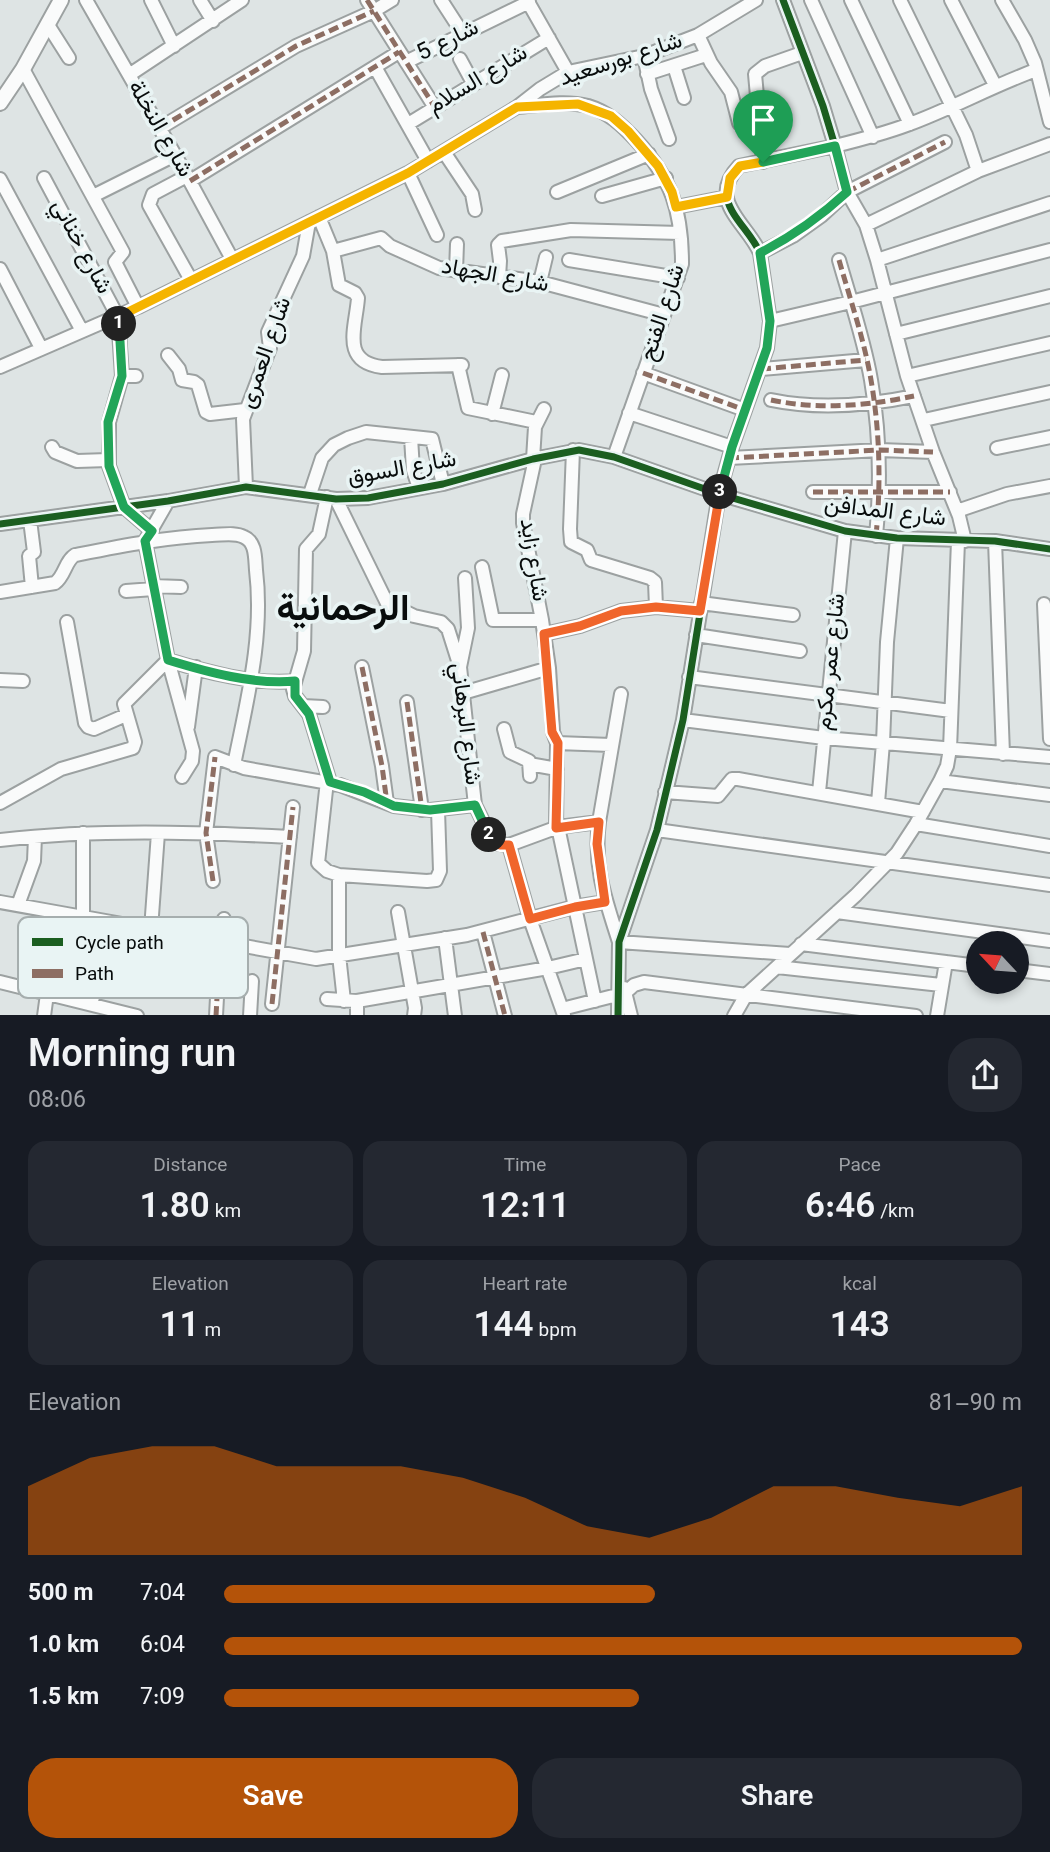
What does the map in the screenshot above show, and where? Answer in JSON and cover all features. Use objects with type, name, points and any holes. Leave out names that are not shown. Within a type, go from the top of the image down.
[{"type":"street","points":[[0,103],[23,69],[61,0]]},
{"type":"street","name":"شارع النخلة","points":[[86,0],[189,178],[232,259]]},
{"type":"street","points":[[151,0],[174,46]]},
{"type":"street","points":[[200,0],[213,21]]},
{"type":"street","points":[[129,75],[242,0]]},
{"type":"street","points":[[160,128],[296,46],[370,6],[392,0]]},
{"type":"street","points":[[442,0],[463,34]]},
{"type":"street","name":"شارع بورسعيد","points":[[0,367],[118,317],[408,173],[517,107],[568,72],[644,56],[698,35],[756,0]]},
{"type":"street","points":[[735,1015],[746,995],[888,863],[916,824],[940,781],[947,766],[950,749],[962,541],[957,511],[914,396],[866,225],[847,192],[823,106],[783,0]]},
{"type":"street","points":[[811,0],[873,137]]},
{"type":"street","points":[[851,0],[910,124]]},
{"type":"street","points":[[900,0],[966,135],[978,171]]},
{"type":"street","points":[[951,0],[995,85]]},
{"type":"street","points":[[1002,0],[1025,40],[1050,122]]},
{"type":"street","points":[[528,1],[568,72]]},
{"type":"street","name":"شارع 5","points":[[191,280],[149,205],[153,194],[189,178],[375,67],[463,34],[528,1]]},
{"type":"street","points":[[370,6],[434,106]]},
{"type":"street","points":[[48,24],[69,58]]},
{"type":"street","points":[[698,35],[706,55],[732,92],[739,123],[759,125]]},
{"type":"street","name":"شارع السلام","points":[[408,124],[549,38]]},
{"type":"street","points":[[763,162],[754,78],[756,71],[802,53]]},
{"type":"street","points":[[647,74],[706,55]]},
{"type":"street","points":[[644,56],[647,74],[670,139]]},
{"type":"street","points":[[460,59],[473,83]]},
{"type":"street","points":[[674,66],[684,97]]},
{"type":"street","points":[[375,67],[428,161]]},
{"type":"street","points":[[23,69],[123,252],[115,262],[138,307]]},
{"type":"street","points":[[619,942],[657,830],[682,720],[719,494],[730,453],[767,348],[770,321],[760,253],[749,233],[729,209],[727,197],[730,178],[740,166],[873,137],[910,124],[995,85],[1036,70]]},
{"type":"street","name":"شارع الفتح","points":[[517,107],[567,103],[590,107],[620,123],[649,154],[666,178],[676,207],[682,264],[614,457]]},
{"type":"street","points":[[760,253],[793,236],[821,216],[847,192],[945,142]]},
{"type":"street","points":[[866,225],[978,171],[1050,144]]},
{"type":"street","points":[[444,152],[472,194],[475,211]]},
{"type":"street","points":[[557,192],[649,154]]},
{"type":"street","points":[[93,197],[175,155]]},
{"type":"street","points":[[408,173],[437,235]]},
{"type":"street","points":[[0,178],[82,331]]},
{"type":"street","name":"شارع خناني","points":[[44,178],[118,317]]},
{"type":"street","points":[[602,196],[666,178]]},
{"type":"street","points":[[676,207],[727,197]]},
{"type":"street","points":[[877,260],[1050,203]]},
{"type":"street","points":[[314,220],[333,251],[339,285],[355,293],[358,298],[352,346],[363,361],[382,367],[460,365],[466,405],[471,410],[536,422],[544,409]]},
{"type":"street","name":"شارع العمرى","points":[[246,487],[242,428],[245,410],[270,348],[268,332],[302,260],[314,220]]},
{"type":"street","points":[[499,277],[498,245],[502,242],[570,230],[680,233]]},
{"type":"street","name":"شارع الجهاد","points":[[333,251],[381,238],[390,246],[431,266],[540,282],[664,315]]},
{"type":"street","points":[[456,271],[457,244]]},
{"type":"street","points":[[770,321],[1050,250]]},
{"type":"street","points":[[540,282],[546,257]]},
{"type":"street","points":[[569,260],[678,278]]},
{"type":"street","points":[[839,260],[866,360],[874,404],[880,450],[876,536]]},
{"type":"street","points":[[0,269],[41,348]]},
{"type":"street","points":[[896,334],[1050,296]]},
{"type":"street","points":[[118,317],[122,376],[108,422],[108,460],[117,493],[124,507],[148,536],[154,587],[168,660],[193,751],[192,761],[181,777]]},
{"type":"street","points":[[908,376],[1050,343]]},
{"type":"street","points":[[168,355],[179,369],[182,380],[198,385],[206,412],[210,414],[245,410]]},
{"type":"street","points":[[761,369],[866,360]]},
{"type":"street","points":[[643,373],[745,410]]},
{"type":"street","points":[[492,414],[502,375]]},
{"type":"street","points":[[122,376],[136,376]]},
{"type":"street","points":[[923,420],[1050,392]]},
{"type":"street","points":[[771,400],[818,407],[874,404],[914,396]]},
{"type":"street","points":[[629,413],[730,453],[880,450],[933,452]]},
{"type":"street","name":"شارع زايد","points":[[536,422],[534,459],[523,523],[549,668],[552,732],[558,743],[557,828],[595,1001]]},
{"type":"street","points":[[310,494],[322,458],[339,442],[366,432],[433,440],[443,484]]},
{"type":"street","points":[[411,437],[413,470],[419,488]]},
{"type":"street","points":[[998,448],[1050,437]]},
{"type":"street","points":[[52,447],[55,452],[78,461],[108,460]]},
{"type":"street","points":[[573,450],[570,529],[572,542],[587,550],[591,561],[650,578],[655,582],[656,607]]},
{"type":"street","name":"شارع السوق","points":[[0,524],[168,501],[246,487],[332,498],[368,498],[443,484],[573,450],[614,457],[719,494]]},
{"type":"street","points":[[957,511],[1007,494],[1050,486]]},
{"type":"street","points":[[813,492],[950,492]]},
{"type":"street","name":"شارع المدافن","points":[[719,494],[845,531],[897,538],[995,541],[1050,549]]},
{"type":"street","points":[[332,498],[319,534],[306,549],[304,651],[295,681],[295,696],[309,714],[329,782],[318,863],[327,871],[340,874],[436,880],[440,871],[438,810]]},
{"type":"street","name":"شارع البرهاني","points":[[332,498],[387,603],[414,616],[441,622],[448,629],[460,667],[475,805],[492,839],[500,845],[509,845]]},
{"type":"street","points":[[148,536],[168,501]]},
{"type":"street","points":[[30,520],[34,552],[29,555],[32,587]]},
{"type":"street","name":"شارع عمر مكرم","points":[[819,792],[845,531]]},
{"type":"street","points":[[0,592],[58,581],[73,556],[148,536],[241,535],[249,540],[254,547],[259,593],[258,640],[234,765]]},
{"type":"street","points":[[878,803],[883,702],[897,538]]},
{"type":"street","points":[[995,541],[1003,754]]},
{"type":"street","points":[[482,567],[494,620],[542,620]]},
{"type":"street","points":[[460,667],[468,628],[465,578]]},
{"type":"street","points":[[126,591],[181,587]]},
{"type":"street","points":[[1044,604],[1050,739]]},
{"type":"street","points":[[544,634],[580,626],[621,611],[656,607],[701,607],[793,615]]},
{"type":"street","points":[[67,622],[85,723],[94,729],[125,712]]},
{"type":"street","points":[[696,635],[800,651]]},
{"type":"street","points":[[168,660],[252,679],[278,683],[295,681]]},
{"type":"street","points":[[1,801],[61,769],[129,750],[135,742],[125,712],[126,701],[168,660]]},
{"type":"street","points":[[187,734],[196,667]]},
{"type":"street","points":[[362,667],[387,803]]},
{"type":"street","points":[[463,693],[549,668]]},
{"type":"street","points":[[689,677],[951,710]]},
{"type":"street","points":[[0,680],[23,681]]},
{"type":"street","points":[[618,1015],[622,994],[619,942],[605,902],[597,844],[621,694]]},
{"type":"street","points":[[407,702],[422,810]]},
{"type":"street","points":[[303,706],[323,707]]},
{"type":"street","points":[[682,720],[824,738],[1050,757]]},
{"type":"street","points":[[504,729],[510,752],[528,760],[529,770],[557,769]]},
{"type":"street","points":[[558,743],[611,745]]},
{"type":"street","points":[[213,881],[206,833],[215,757],[234,765],[329,782],[364,792],[387,803],[422,810],[475,805]]},
{"type":"street","points":[[664,792],[718,796],[732,779],[923,812]]},
{"type":"street","points":[[940,781],[1050,795]]},
{"type":"street","points":[[272,1004],[293,807]]},
{"type":"street","points":[[599,822],[557,828],[509,845],[530,919],[564,1012],[622,994],[634,985],[644,982],[908,1015]]},
{"type":"street","points":[[916,824],[1050,846]]},
{"type":"street","points":[[657,830],[1050,885]]},
{"type":"street","points":[[0,840],[83,833],[290,836]]},
{"type":"street","points":[[83,833],[85,917]]},
{"type":"street","points":[[152,917],[159,833]]},
{"type":"street","points":[[18,905],[34,861],[35,837]]},
{"type":"street","points":[[340,874],[339,956],[357,1015]]},
{"type":"street","points":[[0,902],[80,917]]},
{"type":"street","points":[[248,948],[316,959],[483,932],[575,907],[605,902]]},
{"type":"street","points":[[398,912],[414,1015]]},
{"type":"street","points":[[837,912],[1050,941]]},
{"type":"street","points":[[483,932],[497,976],[505,1015]]},
{"type":"street","points":[[444,938],[455,1015]]},
{"type":"street","points":[[619,942],[790,954]]},
{"type":"street","points":[[801,944],[966,964]]},
{"type":"street","points":[[327,999],[351,1001],[548,968],[586,959]]},
{"type":"street","points":[[937,1015],[946,961]]},
{"type":"street","points":[[777,967],[941,985]]},
{"type":"street","points":[[1029,971],[1050,974]]},
{"type":"street","points":[[250,1015],[252,981]]},
{"type":"street","points":[[0,982],[18,987]]},
{"type":"street","points":[[622,994],[631,1015]]},
{"type":"street","points":[[65,998],[133,1015]]},
{"type":"street","points":[[91,1004],[93,998]]},
{"type":"marked path","points":[[367,0],[434,106]]},
{"type":"marked path","points":[[160,128],[296,46],[374,11]]},
{"type":"marked path","points":[[190,181],[399,52]]},
{"type":"marked path","points":[[847,192],[945,142]]},
{"type":"marked path","points":[[839,260],[865,349],[874,399],[879,458],[876,536]]},
{"type":"marked path","points":[[761,369],[866,360]]},
{"type":"marked path","points":[[643,373],[745,410]]},
{"type":"marked path","points":[[771,400],[842,406],[914,396]]},
{"type":"marked path","points":[[729,458],[880,450],[933,452]]},
{"type":"marked path","points":[[813,492],[950,492]]},
{"type":"marked path","points":[[362,667],[387,803]]},
{"type":"marked path","points":[[407,702],[422,810]]},
{"type":"marked path","points":[[213,881],[206,833],[215,757]]},
{"type":"marked path","points":[[272,1004],[293,807]]},
{"type":"marked path","points":[[483,932],[505,1015]]},
{"type":"marked path","points":[[216,1015],[217,998]]},
{"type":"cycle path","points":[[618,1015],[619,942],[657,830],[683,720],[719,494],[732,447],[767,348],[770,321],[760,253],[732,211],[727,190],[730,179],[739,166],[835,146],[823,106],[783,0]]},
{"type":"cycle path","points":[[0,524],[168,501],[246,487],[336,499],[368,498],[443,484],[533,459],[579,450],[614,457],[719,494],[845,531],[897,538],[995,541],[1050,549]]},
{"type":"district","name":"الرحمانية","points":[[343,611]]},
{"type":"route","points":[[578,104],[611,116],[628,131],[658,166],[666,178],[676,207],[727,197],[730,178],[740,166],[763,162],[835,146],[847,192],[821,216],[793,236],[760,253],[770,321],[766,355],[732,447],[719,494],[700,611],[656,607],[621,611],[580,626],[544,634],[549,668],[552,732],[558,743],[556,828],[599,822],[597,844],[605,902],[530,919],[509,845],[500,845],[492,839],[475,805],[430,810],[394,806],[364,792],[330,782],[309,714],[295,696],[295,681],[278,683],[252,679],[168,660],[145,541],[152,531],[124,507],[109,466],[108,422],[122,376],[118,317],[408,173],[517,107],[578,104]]}]
